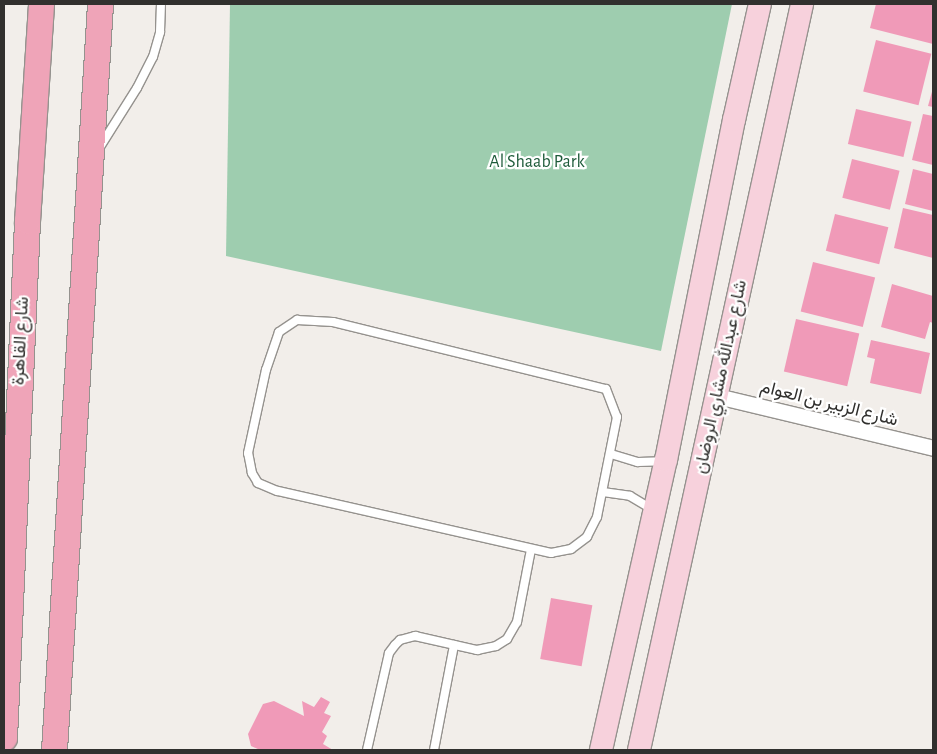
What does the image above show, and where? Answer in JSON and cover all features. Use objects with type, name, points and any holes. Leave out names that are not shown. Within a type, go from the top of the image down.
[{"type":"main road","name":"شارع القاهرة","points":[[4,738],[27,221],[41,4]]},
{"type":"main road","points":[[54,750],[100,4]]},
{"type":"street","name":"شارع عبدالله مشاري الروضان","points":[[601,750],[628,638],[666,460],[734,120],[760,4]]},
{"type":"street","name":"شارع عبدالله مشاري الروضان","points":[[639,750],[717,396],[799,7]]},
{"type":"street","name":"شارع الزبير بن العوام","points":[[717,396],[932,443]]},
{"type":"street","points":[[628,638],[632,651],[639,658],[653,656],[662,645]]},
{"type":"lane","points":[[89,164],[138,88],[153,57],[160,32],[162,4]]},
{"type":"lane","points":[[297,320],[327,320],[606,389],[615,407],[617,417],[603,492],[594,529],[581,543],[561,552],[532,549],[277,491],[258,483],[251,468],[248,453],[266,370],[279,332],[297,320]]},
{"type":"lane","points":[[611,454],[638,462],[666,460]]},
{"type":"lane","points":[[603,492],[630,496],[655,510]]},
{"type":"lane","points":[[367,750],[389,653],[395,645],[400,640],[415,636],[454,645],[486,649],[507,639],[517,622],[532,549]]},
{"type":"lane","points":[[434,750],[454,645]]},
{"type":"green space","name":"Al Shaab Park","points":[[230,4],[732,4],[661,351],[226,256]]},
{"type":"building","points":[[876,4],[933,4],[933,44],[870,28]]},
{"type":"building","points":[[876,40],[931,54],[918,105],[863,91]]},
{"type":"building","points":[[933,88],[933,107],[928,106]]},
{"type":"building","points":[[856,109],[912,122],[903,157],[848,144]]},
{"type":"building","points":[[923,114],[933,116],[933,165],[912,160]]},
{"type":"building","points":[[852,159],[900,171],[890,210],[842,198]]},
{"type":"building","points":[[913,169],[933,174],[933,211],[905,204]]},
{"type":"building","points":[[903,208],[933,215],[933,258],[894,248]]},
{"type":"building","points":[[835,214],[888,227],[879,264],[826,251]]},
{"type":"building","points":[[813,262],[875,277],[863,327],[801,311]]},
{"type":"building","points":[[892,284],[933,296],[933,323],[930,322],[925,339],[881,327]]},
{"type":"building","points":[[796,319],[859,334],[847,386],[784,372]]},
{"type":"building","points":[[871,340],[930,353],[921,394],[870,383],[875,359],[867,357]]},
{"type":"building","points":[[551,598],[592,605],[582,666],[540,659]]},
{"type":"building","points":[[321,697],[330,702],[324,713],[331,716],[322,732],[327,736],[323,744],[333,750],[260,750],[251,746],[248,734],[263,704],[274,701],[304,716],[302,701],[314,707]]}]
